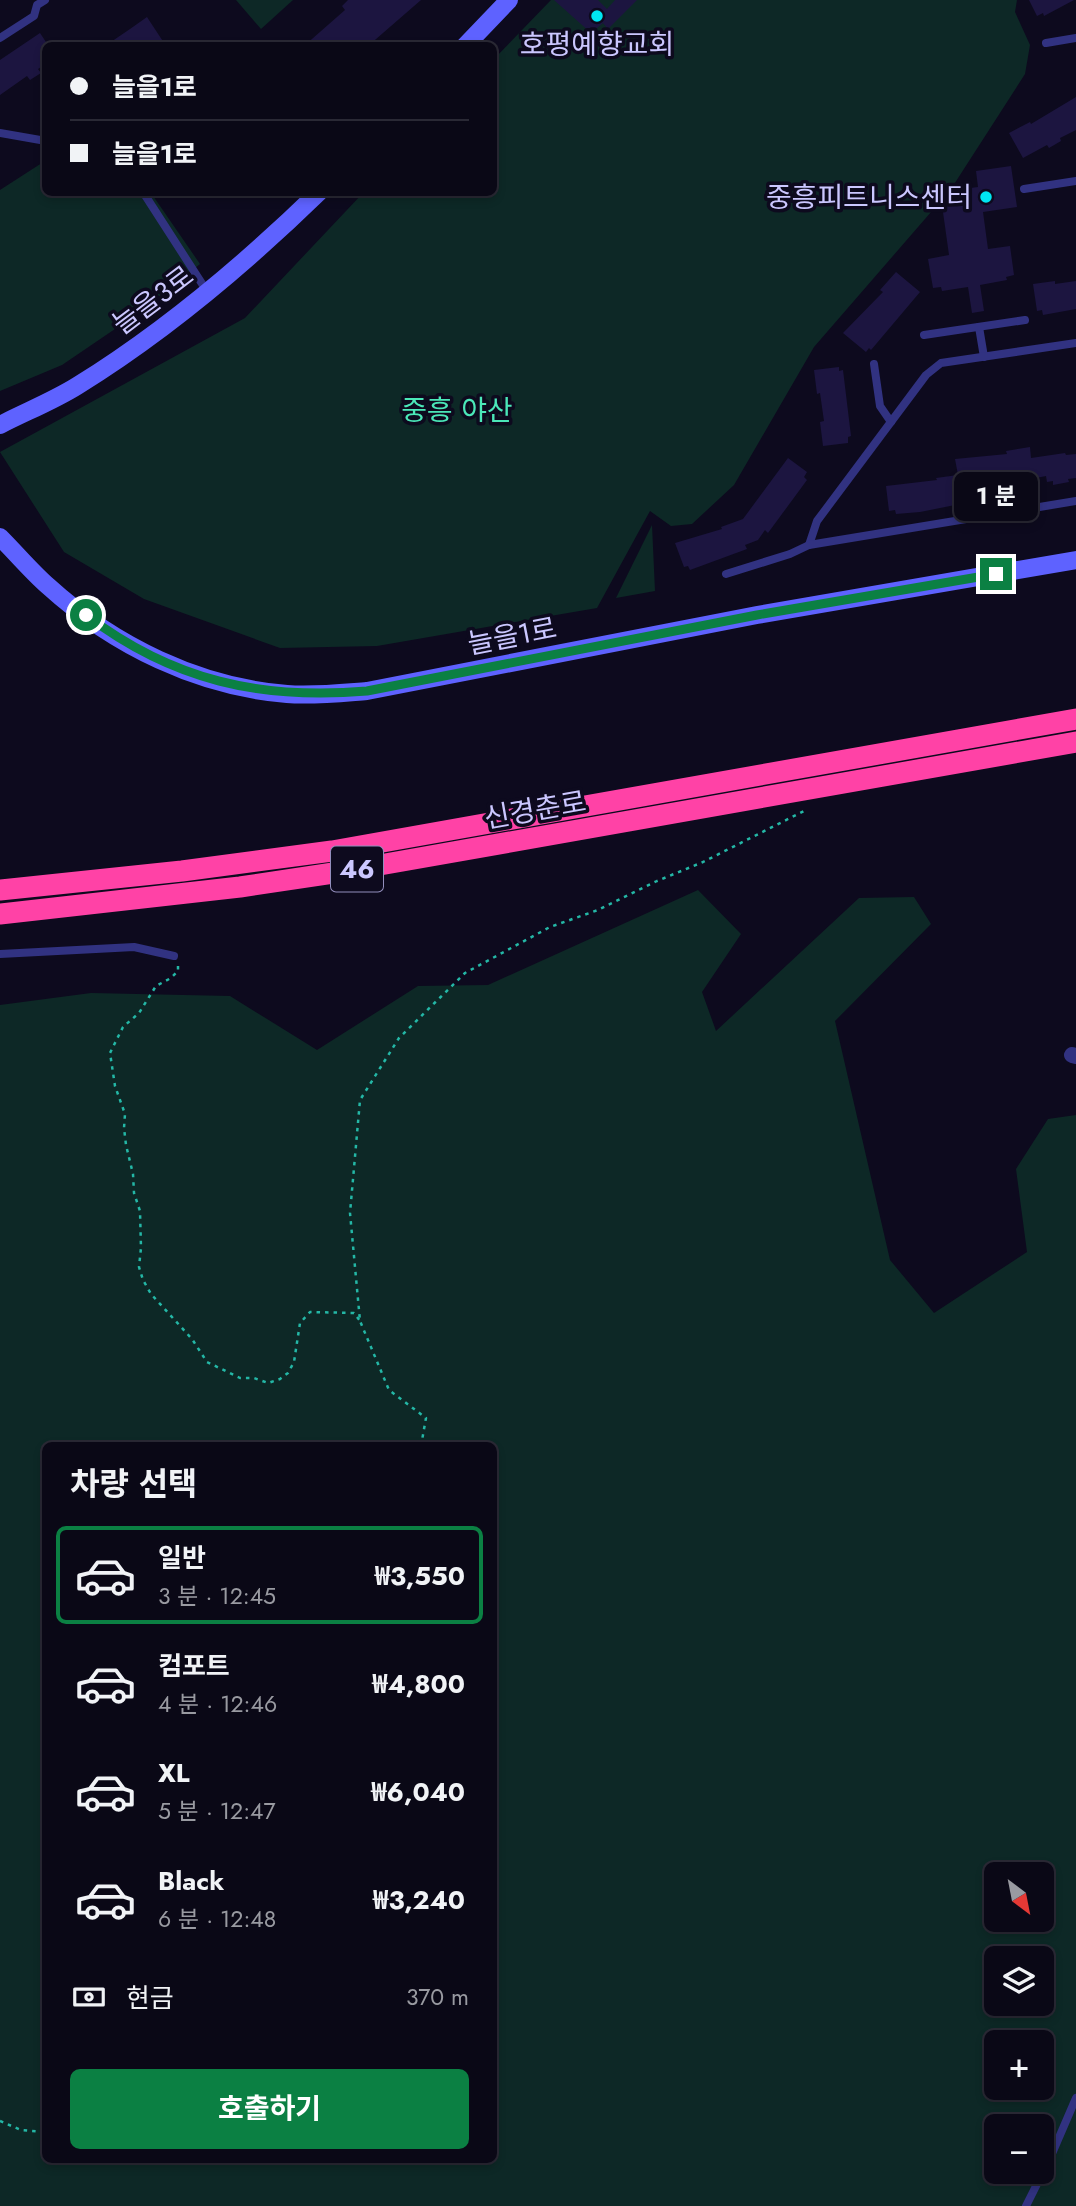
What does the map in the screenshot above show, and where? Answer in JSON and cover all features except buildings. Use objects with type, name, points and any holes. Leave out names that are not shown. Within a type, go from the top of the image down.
[{"type":"highway","name":"신경춘로","points":[[0,890],[169,873],[332,851],[1076,719]]},
{"type":"highway","name":"신경춘로","points":[[0,914],[240,887],[443,855],[1076,742]]},
{"type":"street","points":[[469,42],[509,0]]},
{"type":"street","name":"늘을3로","points":[[0,425],[75,387],[170,324],[255,254],[315,196]]},
{"type":"street","name":"늘을1로","points":[[0,537],[49,587],[105,629],[154,658],[197,675],[239,687],[288,694],[367,691],[757,615],[1076,560]]},
{"type":"lane","points":[[0,37],[34,16],[37,5],[44,0]]},
{"type":"lane","points":[[1046,43],[1076,38]]},
{"type":"lane","points":[[0,133],[42,140]]},
{"type":"lane","points":[[1024,189],[1076,181]]},
{"type":"lane","points":[[146,196],[208,293]]},
{"type":"lane","points":[[924,335],[1025,320]]},
{"type":"lane","points":[[979,327],[984,357]]},
{"type":"lane","points":[[809,545],[817,521],[926,375],[941,363],[1076,343]]},
{"type":"lane","points":[[874,365],[880,406],[891,422]]},
{"type":"lane","points":[[726,574],[790,554],[809,545],[1076,501]]},
{"type":"lane","points":[[0,954],[134,947],[174,956]]},
{"type":"lane","points":[[1026,2206],[1076,2098]]},
{"type":"path","points":[[360,1321],[351,1213],[360,1100],[399,1038],[465,973],[550,927],[598,910],[761,833]]},
{"type":"path","points":[[174,956],[178,971],[156,986],[139,1013],[123,1027],[110,1053],[115,1087],[125,1114],[126,1145],[139,1211],[139,1267],[143,1280],[151,1294],[192,1339],[207,1362],[240,1378],[254,1377],[268,1383],[288,1374],[294,1362],[300,1323],[310,1312],[354,1312],[389,1390],[426,1418],[422,1442]]},
{"type":"path","points":[[0,2121],[21,2130],[42,2132]]},
{"type":"green space","points":[[236,0],[293,0],[261,29]]},
{"type":"green space","name":"중흥 야산","points":[[551,0],[1017,0],[1015,12],[1030,45],[1025,74],[951,189],[814,347],[734,485],[692,524],[671,526],[650,511],[597,608],[377,646],[280,648],[144,599],[64,552],[0,452],[245,318],[360,196],[497,196],[497,56]]},
{"type":"green space","points":[[42,163],[42,196],[153,196],[200,264],[137,314],[62,365],[0,391],[0,190]]},
{"type":"green space","points":[[652,525],[655,591],[616,598]]},
{"type":"green space","points":[[698,890],[741,934],[702,992],[716,1031],[859,898],[914,897],[931,924],[835,1021],[890,1260],[934,1313],[1027,1252],[1016,1169],[1048,1119],[1076,1115],[1076,2206],[0,2206],[0,1005],[91,993],[230,996],[317,1050],[418,986],[488,985]]},
{"type":"place","name":"호평예향교회","points":[[597,16]]},
{"type":"place","name":"중흥피트니스센터","points":[[986,197]]},
{"type":"route","points":[[86,615],[154,658],[197,675],[239,687],[288,694],[328,694],[367,691],[757,615],[996,574]]}]
